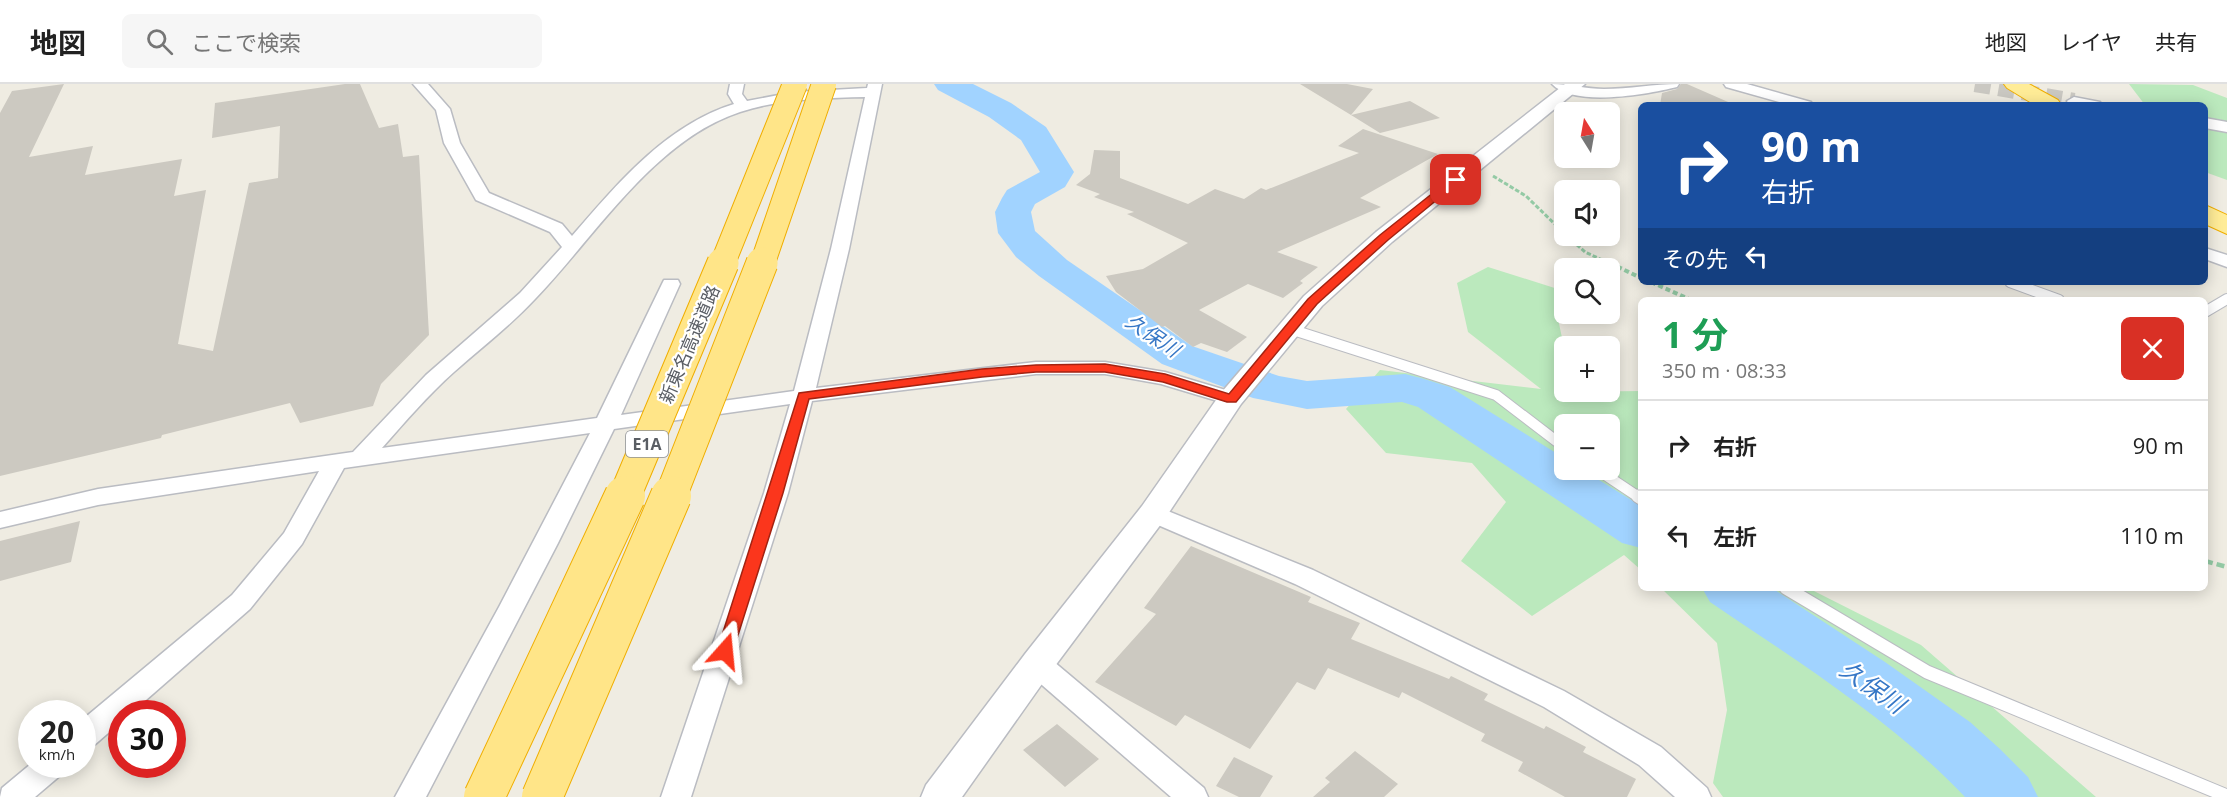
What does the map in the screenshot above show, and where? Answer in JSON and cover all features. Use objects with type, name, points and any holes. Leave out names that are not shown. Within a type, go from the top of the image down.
[{"type":"highway","name":"新東名高速道路","points":[[484,797],[607,537],[706,306],[795,84]]},
{"type":"highway","name":"新東名高速道路","points":[[542,797],[652,542],[746,306],[824,84]]},
{"type":"highway","points":[[2005,87],[2019,102]]},
{"type":"highway","points":[[2005,87],[2042,102]]},
{"type":"highway","points":[[2208,197],[2227,208]]},
{"type":"highway","points":[[2208,215],[2227,226]]},
{"type":"street","points":[[420,84],[443,109],[452,143],[482,196],[556,228],[573,248]]},
{"type":"street","points":[[737,84],[735,94],[743,107]]},
{"type":"street","points":[[940,797],[1037,664],[1153,513],[1234,395],[1312,301],[1375,245],[1569,86],[1604,95],[1672,84]]},
{"type":"street","points":[[1731,84],[1795,102]]},
{"type":"street","points":[[96,726],[241,602],[293,538],[348,460],[525,298],[573,248],[626,186],[660,156],[696,128],[717,116],[743,107],[811,95],[874,88],[840,249],[776,493],[676,797]]},
{"type":"street","points":[[2208,124],[2227,127]]},
{"type":"street","points":[[2208,254],[2227,261]]},
{"type":"street","points":[[410,797],[532,570],[606,423],[671,284]]},
{"type":"street","points":[[0,520],[98,497],[606,423],[982,373],[1036,368],[1105,368],[1165,378],[1234,395]]},
{"type":"street","points":[[1153,513],[1304,578],[1554,699],[1650,756],[1696,797]]},
{"type":"street","points":[[1037,664],[1193,797]]},
{"type":"street","points":[[13,797],[36,778]]},
{"type":"lane","points":[[2018,285],[2051,297]]},
{"type":"lane","points":[[2208,310],[2227,299]]},
{"type":"lane","points":[[1290,329],[1496,395],[1554,439]]},
{"type":"lane","points":[[1613,480],[1638,496]]},
{"type":"lane","points":[[1791,591],[1927,672],[2227,796]]},
{"type":"path","points":[[1474,165],[1526,196],[1554,223]]},
{"type":"path","points":[[1579,246],[1585,252],[1638,277]]},
{"type":"path","points":[[1658,285],[1684,297]]},
{"type":"path","points":[[2208,562],[2227,567]]},
{"type":"green space","points":[[2129,84],[2193,85],[2227,98],[2227,180],[2208,173],[2208,102],[2143,102]]},
{"type":"green space","points":[[1488,267],[1554,288],[1554,324],[1559,324],[1562,336],[1554,336],[1554,402],[1620,402],[1620,391],[1638,391],[1638,567],[1624,555],[1532,616],[1461,561],[1506,502],[1472,463],[1386,453],[1346,409],[1380,370],[1541,389],[1468,332],[1457,283]]},
{"type":"green space","points":[[1664,591],[1814,591],[1921,645],[2096,797],[1723,797],[1713,783],[1727,710],[1717,643]]},
{"type":"building","points":[[64,84],[29,157],[93,146],[85,175],[182,159],[174,196],[206,190],[178,344],[213,351],[249,183],[278,178],[280,126],[212,138],[215,103],[345,84],[360,84],[379,128],[398,124],[403,157],[419,155],[429,335],[381,384],[373,406],[300,423],[290,403],[162,435],[161,438],[0,476],[0,113],[12,91]]},
{"type":"building","points":[[1300,84],[1347,84],[1373,89],[1351,115]]},
{"type":"building","points":[[1681,84],[1687,84],[1728,102],[1660,102],[1662,93],[1677,89]]},
{"type":"building","points":[[1410,101],[1440,118],[1380,133],[1351,115]]},
{"type":"building","points":[[1363,129],[1438,154],[1360,198],[1381,207],[1277,252],[1318,267],[1300,281],[1303,283],[1283,298],[1248,284],[1199,310],[1247,337],[1227,352],[1201,343],[1193,347],[1116,292],[1106,276],[1143,269],[1188,243],[1127,214],[1134,212],[1094,197],[1100,194],[1076,185],[1090,174],[1094,150],[1120,151],[1120,178],[1188,204],[1215,189],[1244,199],[1261,188],[1266,190],[1359,153],[1338,146]]},
{"type":"building","points":[[80,521],[71,562],[0,581],[0,541]]},
{"type":"building","points":[[1191,546],[1311,597],[1308,602],[1360,623],[1351,639],[1449,679],[1451,676],[1488,694],[1484,700],[1544,729],[1546,726],[1586,747],[1583,752],[1636,779],[1627,797],[1565,797],[1518,771],[1523,762],[1481,741],[1485,734],[1402,692],[1399,698],[1328,668],[1315,690],[1297,682],[1250,749],[1185,715],[1176,726],[1095,682],[1156,614],[1144,608]]},
{"type":"building","points":[[1057,724],[1099,759],[1065,787],[1023,750]]},
{"type":"building","points":[[1355,751],[1398,784],[1384,797],[1313,797],[1330,782],[1325,778]]},
{"type":"building","points":[[1234,757],[1273,776],[1260,797],[1239,797],[1216,786]]},
{"type":"waterway","name":"久保川","points":[[949,84],[1000,110],[1034,134],[1057,172],[1053,180],[1020,198],[1013,212],[1017,233],[1030,249],[1053,268],[1177,355],[1269,388],[1307,395],[1405,388],[1434,397],[1638,528]]},
{"type":"waterway","name":"久保川","points":[[1734,591],[1826,652],[1915,716],[1963,754],[2005,797]]},
{"type":"tunnel","points":[[1975,84],[2074,101]]},
{"type":"route","points":[[725,651],[776,493],[803,396],[982,373],[1036,368],[1105,368],[1165,378],[1231,399],[1312,301],[1384,237],[1456,180]]}]
